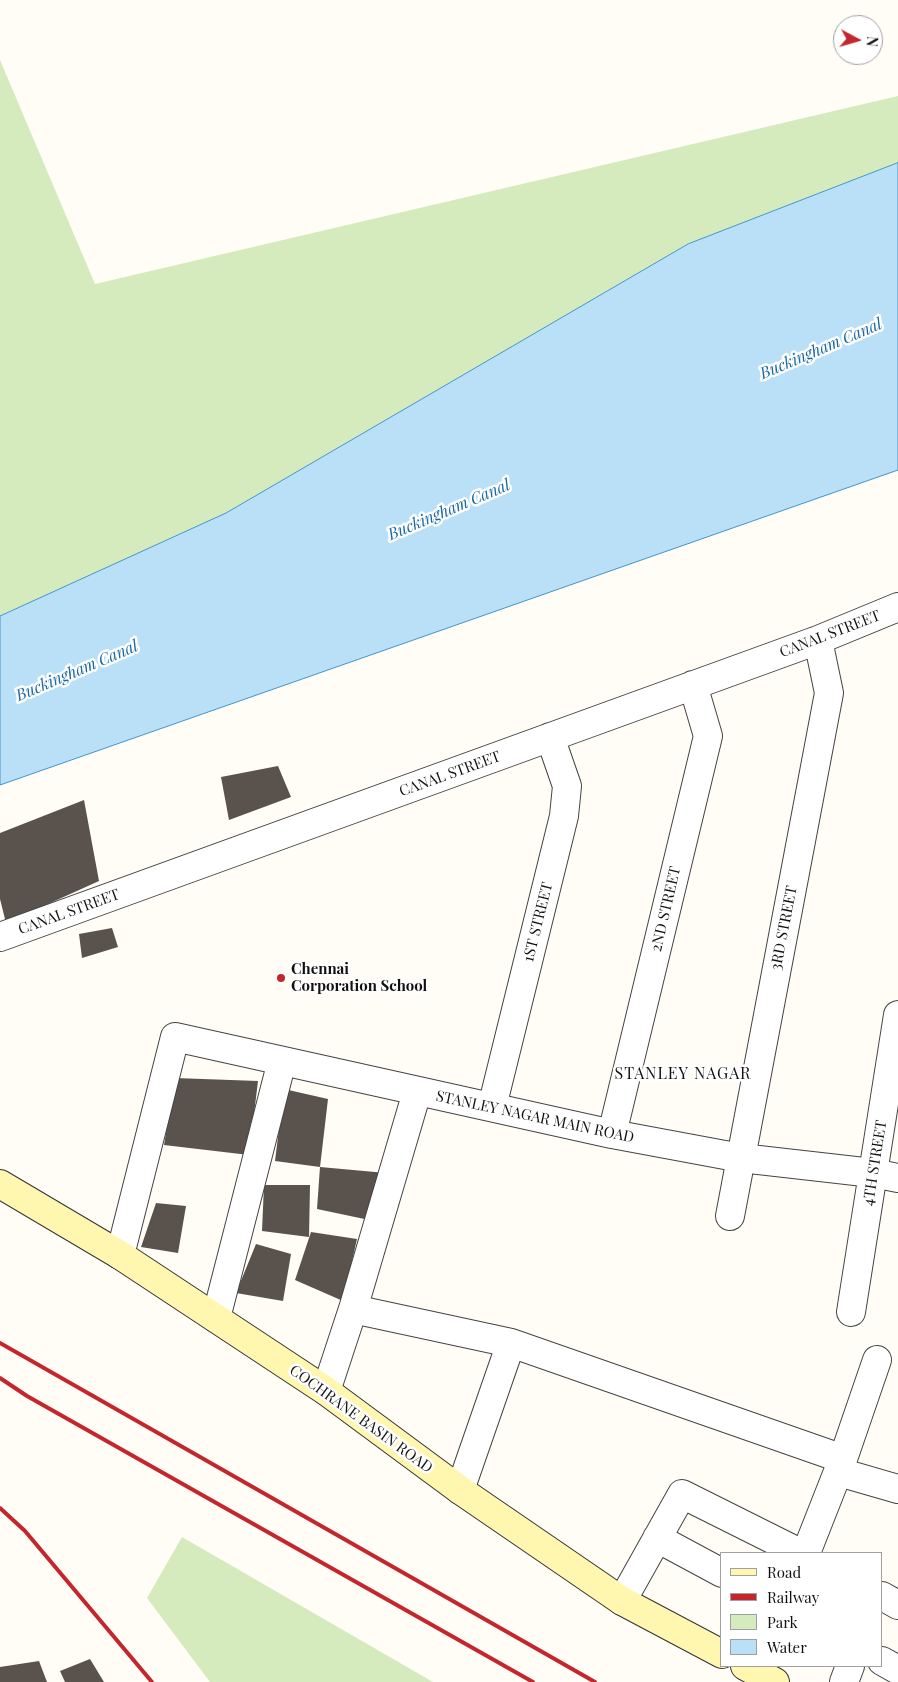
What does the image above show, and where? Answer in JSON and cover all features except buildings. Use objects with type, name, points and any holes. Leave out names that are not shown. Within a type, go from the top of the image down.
[{"type":"main road","name":"COCHRANE BASIN ROAD","points":[[0,1184],[120,1255],[326,1391],[460,1490],[622,1601],[720,1653]]},
{"type":"main road","points":[[747,1667],[775,1682]]},
{"type":"street","name":"CANAL STREET","points":[[0,937],[818,640],[898,607]]},
{"type":"street","name":"3RD STREET","points":[[730,1216],[829,693],[818,640]]},
{"type":"street","name":"2ND STREET","points":[[612,1134],[708,736],[693,685]]},
{"type":"street","name":"1ST STREET","points":[[492,1107],[564,816],[567,786],[550,737]]},
{"type":"street","name":"4TH STREET","points":[[851,1312],[886,1176],[898,1015]]},
{"type":"street","name":"STANLEY NAGAR MAIN ROAD","points":[[120,1255],[175,1037],[612,1134],[741,1158],[886,1176]]},
{"type":"street","points":[[216,1318],[282,1061]]},
{"type":"street","points":[[326,1391],[353,1309],[417,1092]]},
{"type":"street","points":[[353,1309],[511,1343],[841,1465],[898,1489]]},
{"type":"street","points":[[460,1490],[511,1343]]},
{"type":"street","points":[[806,1552],[841,1465],[877,1360]]},
{"type":"street","points":[[622,1601],[682,1494],[798,1552]]},
{"type":"street","points":[[658,1538],[720,1572]]},
{"type":"street","points":[[883,1597],[898,1605]]},
{"type":"street","points":[[883,1662],[898,1670]]},
{"type":"street","points":[[844,1682],[850,1667]]},
{"type":"green space","points":[[0,60],[95,284],[898,96],[898,163],[688,244],[226,513],[0,616]]},
{"type":"green space","points":[[182,1537],[433,1682],[210,1682],[147,1598]]},
{"type":"water","name":"Buckingham Canal","points":[[898,163],[898,470],[0,785],[0,616],[226,513],[688,244]]},
{"type":"railway","points":[[0,1343],[595,1682]]},
{"type":"railway","points":[[0,1378],[27,1396],[533,1682]]},
{"type":"railway","points":[[0,1508],[25,1531],[152,1682]]},
{"type":"place","name":"Chennai Corporation School","points":[[281,978]]},
{"type":"district","name":"STANLEY NAGAR","points":[[683,1074]]}]
